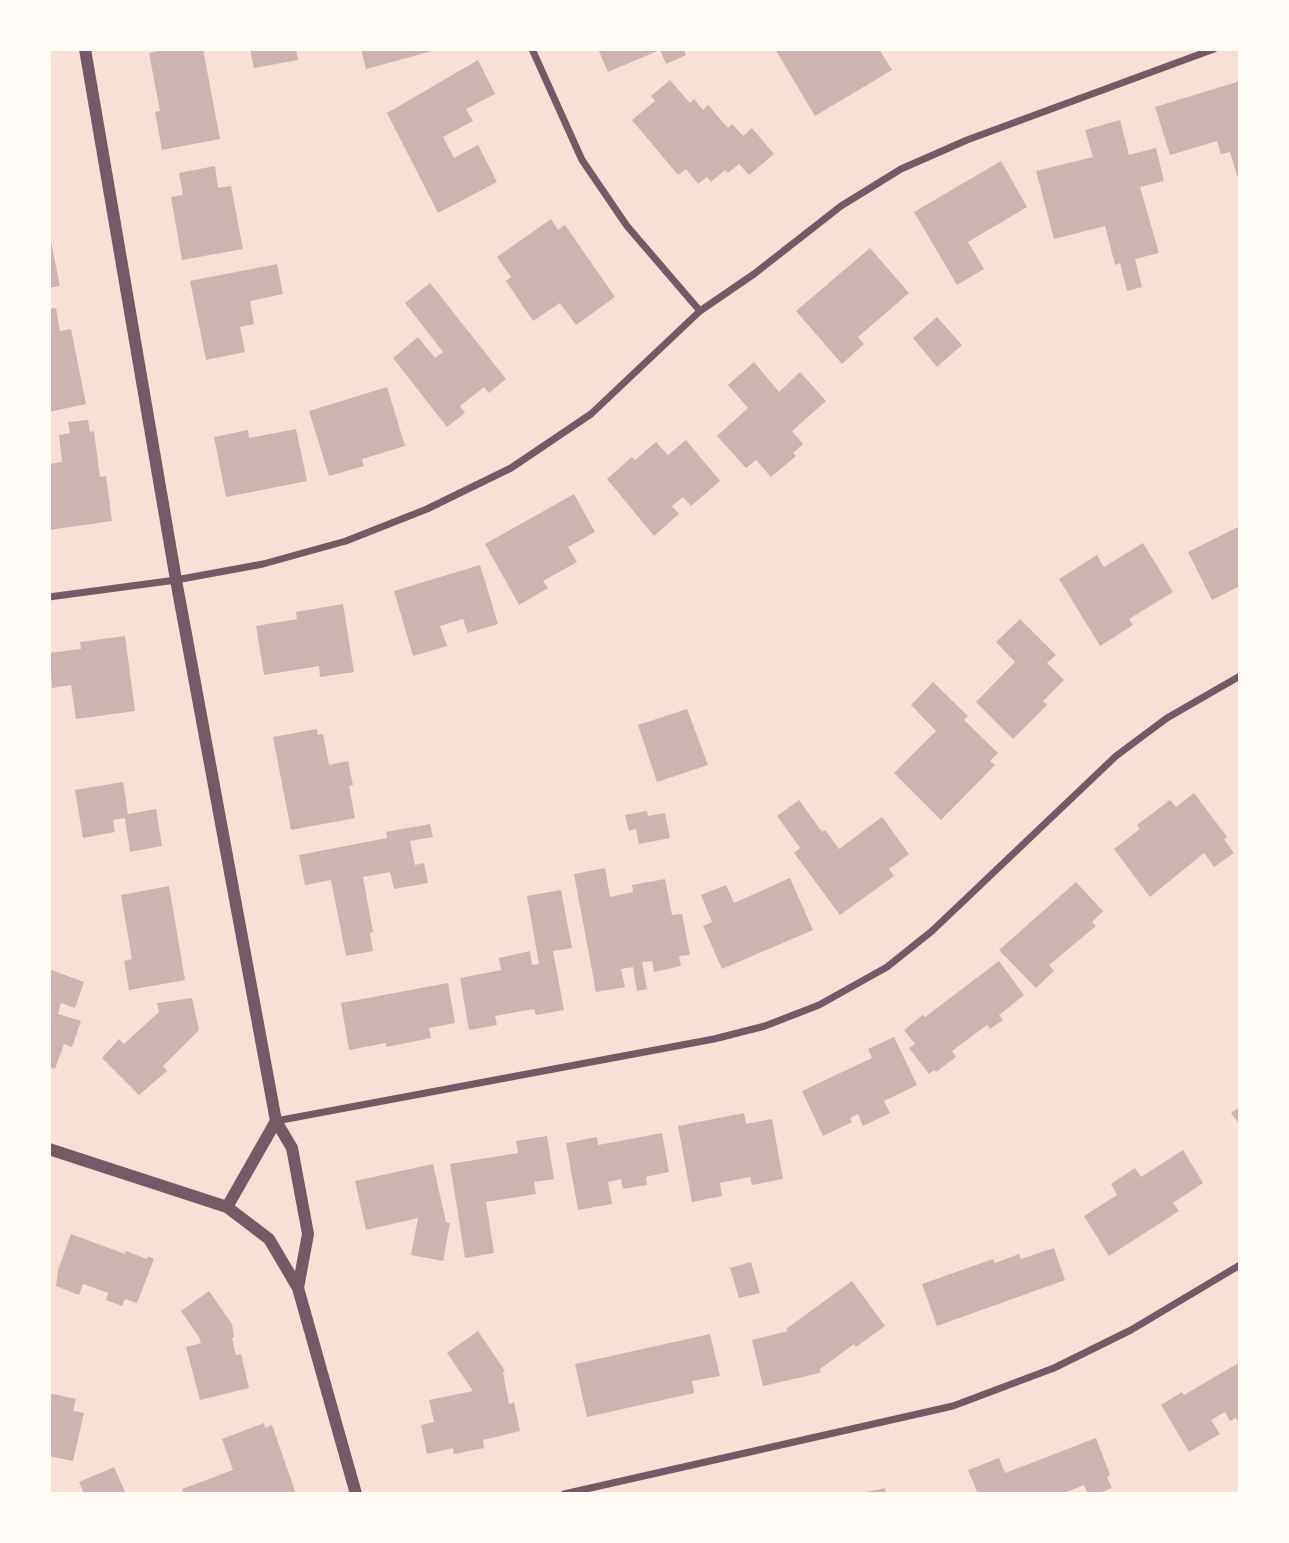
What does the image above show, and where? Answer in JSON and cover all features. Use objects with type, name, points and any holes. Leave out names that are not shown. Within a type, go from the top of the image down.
[{"type":"street","points":[[85,49],[176,580],[276,1121],[292,1148],[308,1234],[298,1288]]},
{"type":"street","points":[[532,49],[582,160],[627,226],[700,311]]},
{"type":"street","points":[[49,597],[176,580],[263,564],[346,541],[427,509],[511,468],[591,414],[700,311],[754,274],[841,206],[901,169],[967,140],[1214,49]]},
{"type":"street","points":[[227,1207],[276,1121],[714,1039],[765,1026],[819,1004],[887,967],[932,931],[1116,756],[1167,718],[1240,676]]},
{"type":"street","points":[[49,1149],[227,1207],[269,1239],[298,1288],[356,1494]]},
{"type":"street","points":[[564,1494],[953,1406],[1054,1368],[1131,1330],[1240,1265]]},
{"type":"building","points":[[169,49],[203,49],[220,139],[162,150],[155,112],[160,111],[149,53]]},
{"type":"building","points":[[250,49],[296,49],[298,60],[254,68]]},
{"type":"building","points":[[361,49],[436,49],[436,50],[366,69]]},
{"type":"building","points":[[598,49],[684,49],[686,55],[666,64],[660,50],[608,72]]},
{"type":"building","points":[[775,49],[879,49],[892,70],[815,116]]},
{"type":"building","points":[[478,60],[495,94],[466,109],[473,121],[443,137],[454,158],[478,145],[497,182],[438,213],[387,113]]},
{"type":"building","points":[[670,80],[690,103],[694,99],[703,110],[708,105],[728,128],[732,124],[743,136],[752,128],[774,154],[749,175],[739,164],[728,173],[725,170],[711,182],[707,177],[698,184],[686,169],[678,175],[632,120],[655,101],[651,96]]},
{"type":"building","points":[[1240,81],[1240,175],[1237,176],[1230,152],[1221,154],[1217,141],[1170,155],[1155,107]]},
{"type":"building","points":[[1120,120],[1129,155],[1156,148],[1164,181],[1140,187],[1159,253],[1135,259],[1142,287],[1127,291],[1120,263],[1115,265],[1105,226],[1054,239],[1036,171],[1093,157],[1085,130]]},
{"type":"building","points":[[1001,161],[1027,207],[968,242],[984,269],[957,285],[914,212]]},
{"type":"building","points":[[215,166],[218,188],[231,186],[243,249],[182,260],[171,197],[183,195],[179,173]]},
{"type":"building","points":[[551,219],[558,230],[565,225],[615,297],[576,325],[560,303],[533,321],[506,281],[511,277],[497,257]]},
{"type":"building","points":[[49,232],[60,286],[49,288]]},
{"type":"building","points":[[870,248],[909,293],[858,337],[864,344],[842,364],[796,311]]},
{"type":"building","points":[[277,264],[283,294],[250,301],[254,324],[240,327],[245,352],[206,360],[190,281]]},
{"type":"building","points":[[430,283],[506,379],[489,393],[484,387],[460,406],[465,413],[447,427],[393,358],[418,337],[435,358],[443,352],[405,303]]},
{"type":"building","points":[[56,308],[60,331],[71,329],[86,404],[49,412],[49,309]]},
{"type":"building","points":[[937,317],[962,345],[937,367],[913,338]]},
{"type":"building","points":[[754,362],[779,392],[800,372],[826,401],[792,431],[803,444],[793,453],[796,456],[771,477],[756,460],[746,468],[717,436],[748,408],[728,385]]},
{"type":"building","points":[[387,387],[405,446],[362,459],[364,466],[329,476],[309,411]]},
{"type":"building","points":[[88,420],[90,432],[94,431],[100,477],[106,476],[112,521],[49,530],[49,464],[62,462],[59,435],[70,433],[68,422]]},
{"type":"building","points":[[296,429],[307,481],[226,497],[214,437],[248,430],[249,438]]},
{"type":"building","points":[[686,440],[720,481],[691,506],[683,497],[672,506],[679,514],[654,536],[607,479],[632,457],[635,460],[656,442],[668,455]]},
{"type":"building","points":[[574,494],[595,532],[568,547],[577,562],[543,581],[548,588],[519,605],[485,544]]},
{"type":"building","points":[[1240,526],[1240,586],[1212,600],[1188,552]]},
{"type":"building","points":[[1143,543],[1173,592],[1129,619],[1133,625],[1100,646],[1059,579],[1097,555],[1104,567]]},
{"type":"building","points":[[480,565],[498,624],[468,633],[463,619],[440,626],[447,646],[413,656],[394,591]]},
{"type":"building","points":[[343,604],[354,672],[320,677],[319,666],[264,675],[256,626],[297,619],[296,612]]},
{"type":"building","points":[[1020,619],[1056,655],[1047,663],[1064,680],[1043,701],[1047,705],[1013,739],[976,702],[1015,662],[996,642]]},
{"type":"building","points":[[125,636],[135,711],[76,719],[71,685],[52,688],[49,653],[81,649],[80,642]]},
{"type":"building","points":[[933,682],[968,716],[964,720],[998,753],[990,761],[995,765],[941,820],[894,773],[936,731],[911,705]]},
{"type":"building","points":[[687,709],[708,765],[657,782],[638,725]]},
{"type":"building","points":[[317,729],[318,735],[323,734],[329,765],[348,761],[355,818],[291,830],[273,737]]},
{"type":"building","points":[[123,782],[128,814],[156,809],[162,846],[130,852],[125,818],[113,820],[115,832],[83,838],[75,790]]},
{"type":"building","points":[[1194,793],[1227,837],[1224,839],[1234,853],[1214,867],[1204,853],[1150,897],[1114,849],[1140,829],[1137,825],[1170,800],[1176,807]]},
{"type":"building","points":[[799,800],[822,832],[825,830],[839,849],[882,817],[909,854],[889,869],[894,876],[840,915],[794,853],[800,848],[777,816]]},
{"type":"building","points":[[647,811],[648,816],[665,813],[670,838],[639,844],[636,829],[629,831],[625,815]]},
{"type":"building","points":[[430,824],[433,837],[410,841],[415,865],[424,863],[428,883],[394,889],[390,872],[363,877],[373,932],[370,933],[373,951],[346,956],[331,880],[305,885],[299,855],[387,838],[386,832]]},
{"type":"building","points":[[605,868],[610,897],[633,892],[632,885],[665,879],[672,915],[682,914],[690,955],[679,956],[681,966],[654,972],[652,961],[642,962],[647,989],[637,991],[633,967],[621,969],[625,987],[596,992],[574,874]]},
{"type":"building","points":[[790,878],[813,930],[722,969],[703,926],[712,922],[701,895],[726,885],[734,903]]},
{"type":"building","points":[[1076,882],[1103,911],[1092,922],[1096,926],[1049,965],[1054,971],[1036,988],[999,950]]},
{"type":"building","points":[[169,886],[185,980],[129,990],[124,961],[132,959],[121,895]]},
{"type":"building","points":[[561,890],[572,948],[553,951],[564,1010],[536,1015],[534,1009],[495,1016],[497,1025],[469,1030],[460,978],[501,970],[499,958],[530,951],[532,965],[539,964],[527,896]]},
{"type":"building","points":[[999,961],[1024,995],[999,1015],[1003,1020],[990,1029],[987,1025],[952,1051],[956,1057],[929,1074],[909,1048],[915,1044],[904,1030]]},
{"type":"building","points":[[49,969],[84,982],[75,1008],[61,1003],[58,1014],[81,1021],[72,1047],[64,1044],[55,1069],[49,1067]]},
{"type":"building","points":[[448,983],[455,1023],[429,1028],[431,1038],[386,1047],[386,1043],[349,1050],[341,1003]]},
{"type":"building","points":[[192,998],[199,1030],[163,1066],[167,1071],[139,1095],[102,1058],[119,1039],[124,1044],[159,1012],[157,1003]]},
{"type":"building","points":[[894,1037],[917,1085],[884,1101],[890,1113],[863,1126],[858,1114],[850,1118],[852,1122],[823,1136],[802,1091],[872,1058],[868,1049]]},
{"type":"building","points":[[1240,1107],[1240,1125],[1231,1113]]},
{"type":"building","points":[[744,1113],[746,1124],[772,1119],[783,1179],[752,1185],[750,1177],[720,1183],[722,1196],[692,1202],[678,1126]]},
{"type":"building","points":[[662,1133],[669,1172],[646,1177],[647,1185],[623,1189],[621,1179],[608,1182],[612,1204],[578,1210],[566,1143],[597,1137],[598,1145]]},
{"type":"building","points":[[547,1136],[554,1179],[534,1182],[536,1194],[486,1202],[494,1253],[465,1258],[450,1164],[518,1153],[516,1141]]},
{"type":"building","points":[[1183,1150],[1203,1183],[1173,1203],[1179,1211],[1109,1256],[1084,1216],[1117,1195],[1111,1184],[1135,1168],[1141,1177]]},
{"type":"building","points":[[433,1164],[446,1222],[450,1223],[443,1261],[411,1255],[418,1218],[366,1230],[355,1181]]},
{"type":"building","points":[[71,1234],[125,1254],[126,1251],[154,1259],[137,1303],[125,1299],[122,1306],[106,1300],[108,1293],[83,1284],[79,1295],[56,1286],[58,1270]]},
{"type":"building","points":[[1054,1248],[1065,1280],[937,1326],[922,1284],[993,1259],[995,1263],[1019,1254],[1021,1259]]},
{"type":"building","points":[[751,1262],[760,1293],[739,1298],[730,1268]]},
{"type":"building","points":[[852,1281],[885,1326],[856,1347],[854,1344],[820,1369],[820,1373],[763,1386],[752,1340],[788,1331],[786,1329]]},
{"type":"building","points":[[209,1291],[232,1324],[236,1355],[241,1354],[249,1388],[200,1400],[186,1347],[201,1343],[181,1311]]},
{"type":"building","points":[[478,1331],[505,1371],[503,1373],[509,1404],[514,1402],[520,1431],[483,1440],[484,1448],[454,1454],[453,1448],[427,1454],[421,1425],[434,1422],[429,1400],[473,1391],[447,1353]]},
{"type":"building","points":[[710,1334],[720,1376],[692,1381],[694,1393],[587,1417],[575,1364]]},
{"type":"building","points":[[1240,1362],[1240,1425],[1236,1418],[1230,1421],[1225,1412],[1211,1420],[1220,1434],[1189,1452],[1161,1405],[1182,1392],[1184,1395]]},
{"type":"building","points":[[49,1393],[76,1399],[73,1411],[84,1413],[73,1461],[49,1456]]},
{"type":"building","points":[[264,1423],[265,1428],[272,1425],[296,1494],[184,1494],[182,1489],[233,1470],[222,1439]]},
{"type":"building","points":[[1096,1438],[1112,1488],[1097,1494],[1088,1494],[1084,1485],[1061,1494],[978,1494],[968,1470],[999,1458],[1005,1473]]},
{"type":"building","points":[[114,1467],[126,1494],[84,1494],[79,1482]]},
{"type":"building","points":[[885,1488],[886,1494],[862,1493]]}]
